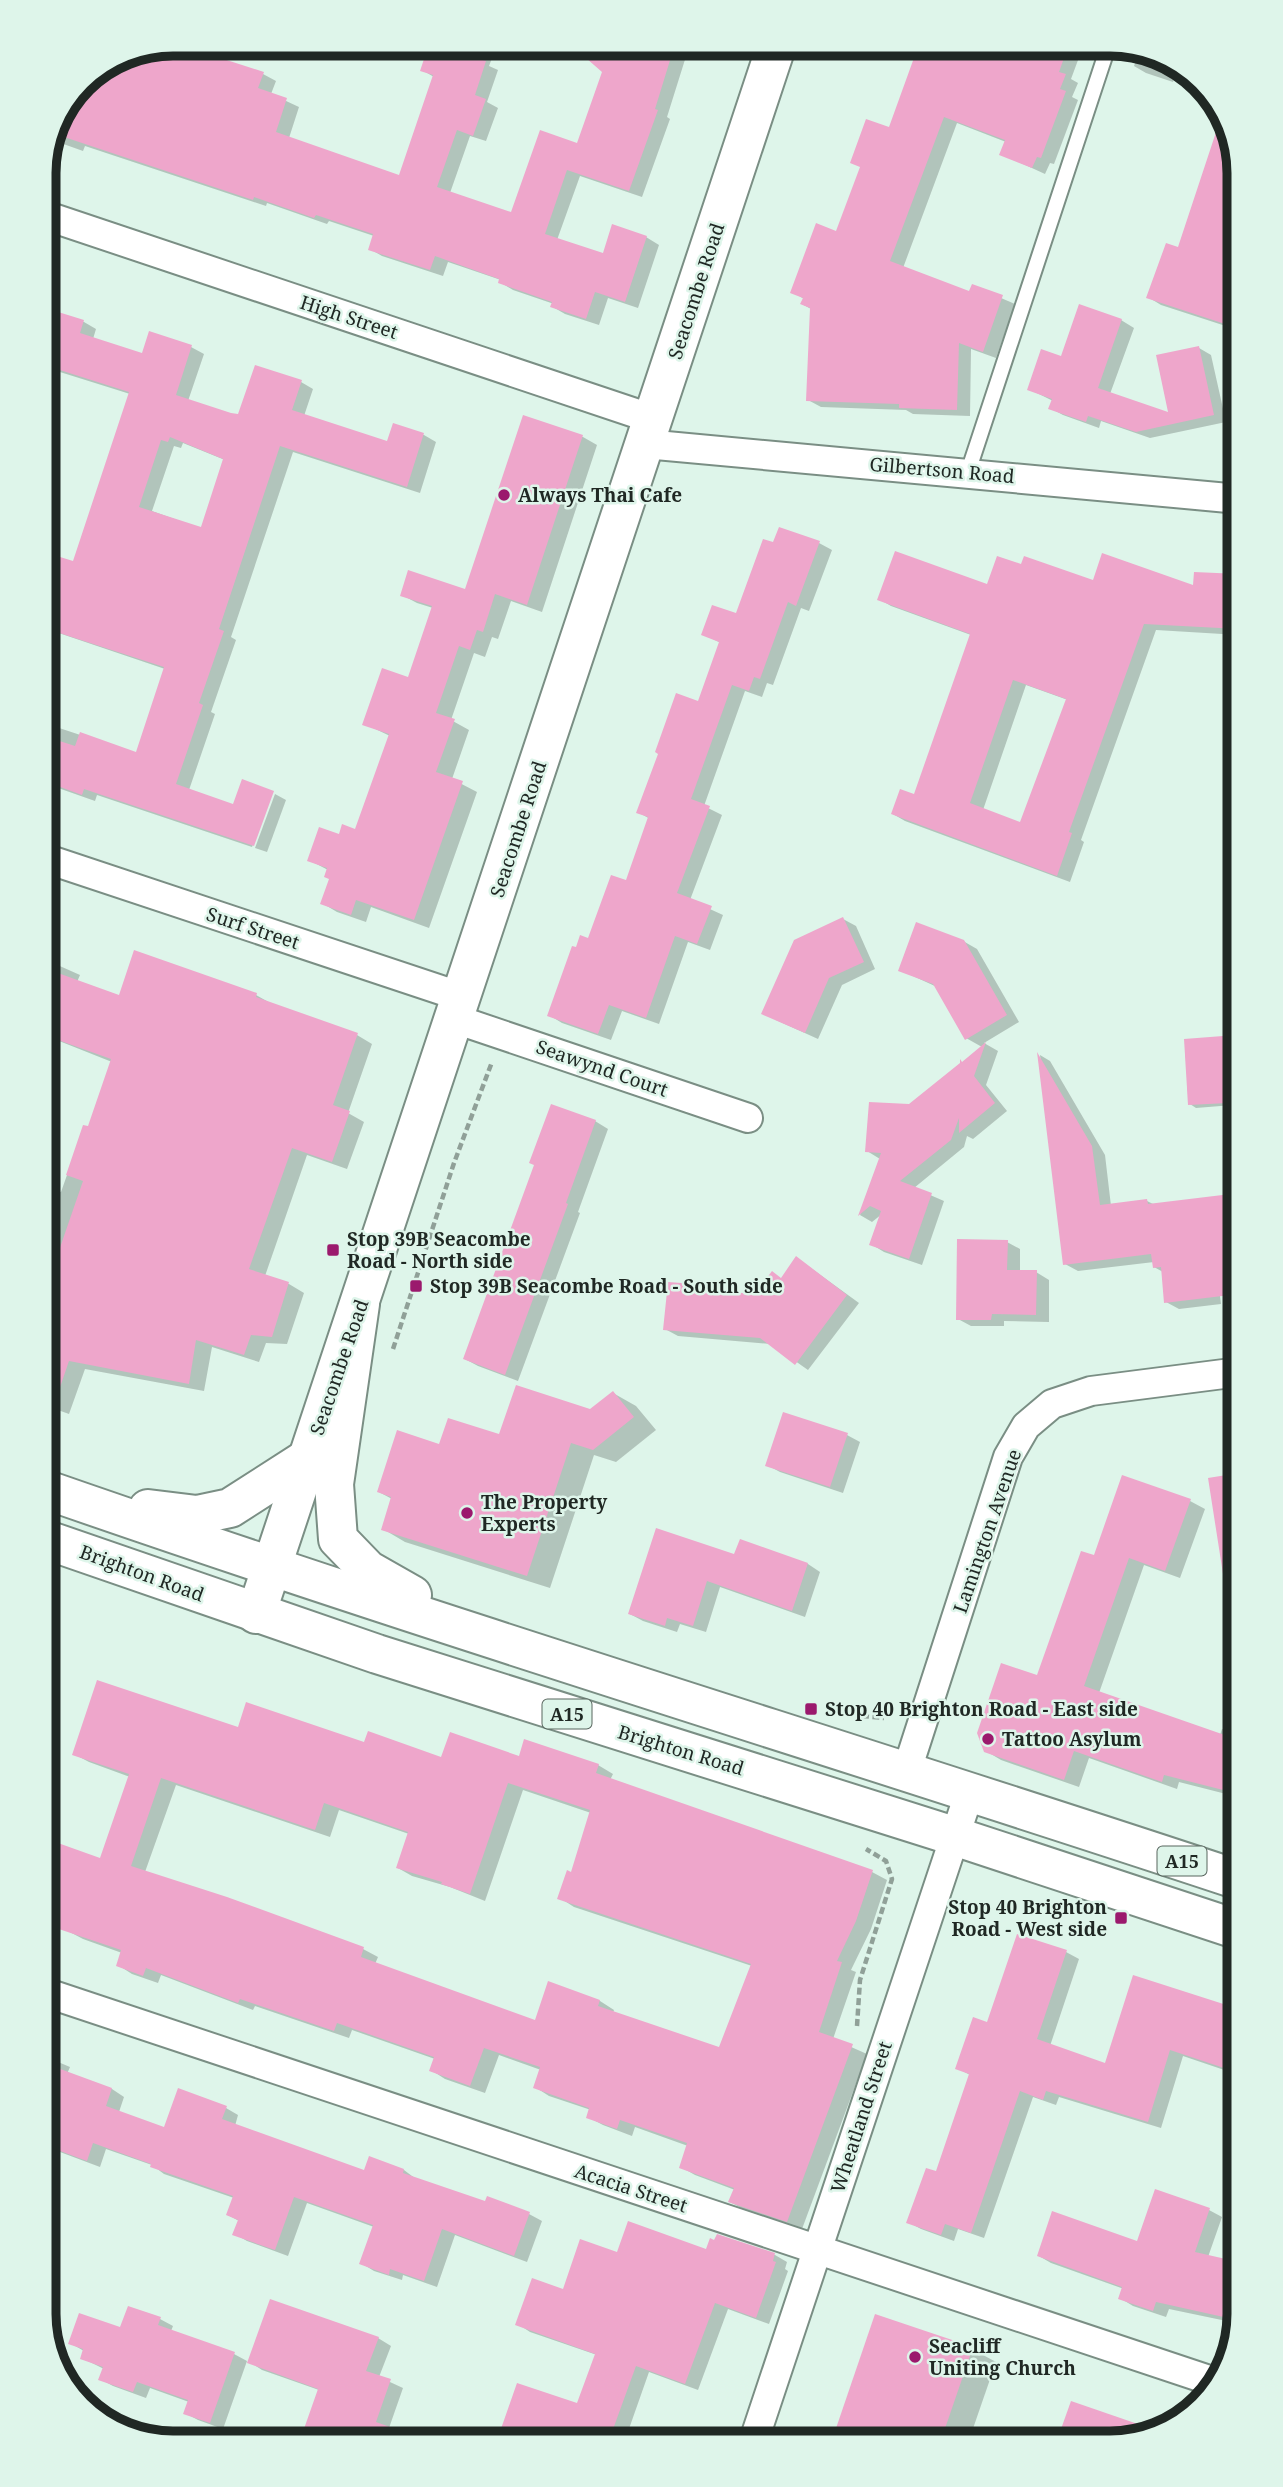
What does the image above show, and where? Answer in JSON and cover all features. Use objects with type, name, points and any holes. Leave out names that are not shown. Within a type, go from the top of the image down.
[{"type":"main road","name":"Seacombe Road","points":[[256,1614],[773,56]]},
{"type":"main road","points":[[360,1304],[334,1484],[338,1539],[368,1570],[479,1634]]},
{"type":"main road","points":[[59,1494],[197,1515],[230,1508],[308,1458]]},
{"type":"main road","name":"A15","points":[[59,1494],[479,1634],[970,1790],[1227,1876]]},
{"type":"main road","name":"Brighton Road","points":[[56,1543],[377,1654],[954,1836],[1227,1926]]},
{"type":"street","name":"High Street","points":[[56,219],[649,431]]},
{"type":"street","name":"Gilbertson Road","points":[[649,431],[968,472],[1227,498]]},
{"type":"street","name":"Surf Street","points":[[56,863],[459,1008]]},
{"type":"street","name":"Seawynd Court","points":[[459,1008],[748,1118]]},
{"type":"street","name":"Lamington Avenue","points":[[906,1770],[1008,1457],[1026,1426],[1052,1404],[1091,1391],[1227,1374]]},
{"type":"street","name":"Wheatland Street","points":[[757,2431],[970,1790]]},
{"type":"street","name":"Acacia Street","points":[[56,1996],[1207,2379]]},
{"type":"lane","points":[[968,472],[1105,56]]},
{"type":"path","points":[[391,1355],[454,1163],[492,1062]]},
{"type":"path","points":[[860,1716],[884,1718]]},
{"type":"path","points":[[856,2028],[860,1980],[892,1879],[886,1861],[864,1848]]},
{"type":"building","points":[[173,56],[214,56],[264,72],[258,88],[287,98],[276,132],[399,175],[433,75],[420,71],[425,56],[478,56],[486,61],[475,95],[486,99],[473,136],[457,130],[437,187],[511,212],[540,130],[577,143],[602,72],[584,56],[671,56],[655,109],[658,110],[629,191],[567,170],[545,234],[603,253],[612,224],[647,236],[625,302],[595,292],[586,319],[550,307],[552,302],[498,283],[499,279],[435,256],[430,270],[368,250],[373,234],[316,215],[314,218],[254,197],[253,200],[62,136],[68,121],[80,102],[96,85],[135,62]]},
{"type":"building","points":[[915,56],[1065,56],[1059,72],[1066,74],[1060,89],[1066,91],[1041,158],[1037,157],[1032,168],[999,155],[1005,140],[944,117],[890,261],[969,291],[972,284],[1003,295],[983,352],[959,343],[957,410],[899,408],[899,404],[806,401],[810,308],[800,304],[803,298],[790,293],[816,223],[836,231],[860,167],[850,163],[866,119],[889,127]]},
{"type":"building","points":[[1218,127],[1225,150],[1227,173],[1225,324],[1146,298],[1166,243],[1178,247]]},
{"type":"building","points":[[1079,304],[1122,319],[1098,388],[1168,412],[1156,355],[1199,346],[1214,415],[1136,432],[1088,416],[1086,422],[1048,409],[1052,399],[1027,390],[1041,349],[1061,356]]},
{"type":"building","points":[[56,311],[84,320],[80,333],[142,353],[149,331],[192,345],[176,395],[238,414],[255,365],[302,380],[292,410],[387,441],[393,423],[424,433],[407,487],[280,446],[219,629],[224,631],[199,703],[203,705],[176,784],[233,804],[242,779],[274,791],[254,846],[84,789],[82,795],[56,785],[56,740],[75,746],[80,732],[136,752],[164,667],[56,632],[56,556],[73,561],[129,392],[56,369]],"holes":[[[170,437],[223,459],[201,527],[139,507],[161,440],[168,442]]]},
{"type":"building","points":[[523,415],[583,435],[527,605],[495,594],[483,632],[477,630],[470,650],[459,646],[436,713],[455,719],[436,772],[463,781],[414,920],[356,900],[351,915],[320,904],[329,879],[324,877],[327,868],[307,861],[319,827],[339,834],[342,824],[355,829],[389,734],[362,725],[382,668],[408,677],[432,606],[400,596],[408,570],[465,589]]},
{"type":"building","points":[[779,527],[820,541],[796,606],[788,602],[760,679],[754,677],[749,691],[732,685],[691,799],[710,806],[677,893],[712,906],[697,944],[675,936],[646,1018],[609,1005],[598,1034],[547,1016],[572,946],[576,947],[580,935],[588,938],[611,875],[626,880],[648,817],[636,813],[658,754],[655,752],[676,693],[698,701],[719,642],[701,635],[712,605],[736,613],[763,539],[773,542]]},
{"type":"building","points":[[895,551],[987,584],[997,556],[1021,564],[1024,556],[1093,580],[1102,553],[1193,585],[1194,572],[1227,573],[1227,628],[1144,624],[1069,832],[1072,833],[1057,876],[891,814],[900,789],[914,794],[970,634],[877,600]],"holes":[[[1013,680],[1066,699],[1020,822],[970,803]]]},
{"type":"building","points":[[843,917],[864,962],[829,978],[805,1033],[761,1014],[794,940]]},
{"type":"building","points":[[916,922],[964,940],[1007,1015],[965,1040],[933,984],[898,971]]},
{"type":"building","points":[[134,950],[257,993],[256,997],[358,1033],[333,1105],[350,1111],[332,1162],[292,1148],[249,1269],[289,1282],[272,1337],[251,1335],[244,1355],[196,1340],[189,1384],[69,1361],[56,1399],[56,1259],[83,1181],[66,1175],[83,1125],[88,1126],[111,1059],[56,1039],[56,972],[119,995]]},
{"type":"building","points":[[1223,1036],[1227,1103],[1188,1105],[1184,1039]]},
{"type":"building","points":[[986,1042],[974,1076],[995,1103],[959,1133],[959,1118],[951,1140],[900,1181],[932,1193],[909,1259],[869,1245],[881,1211],[870,1206],[858,1216],[881,1153],[865,1152],[869,1102],[909,1104],[960,1063],[960,1059],[962,1062]]},
{"type":"building","points":[[1037,1052],[1092,1146],[1100,1205],[1147,1199],[1148,1204],[1227,1194],[1227,1295],[1164,1303],[1161,1267],[1153,1268],[1151,1254],[1063,1265]]},
{"type":"building","points":[[551,1104],[596,1120],[505,1375],[463,1359],[534,1165],[529,1163]]},
{"type":"building","points":[[957,1239],[1008,1240],[1007,1270],[1037,1270],[1036,1315],[992,1314],[991,1320],[956,1320]]},
{"type":"building","points":[[796,1256],[847,1295],[795,1365],[760,1338],[663,1330],[668,1282],[695,1284],[694,1289],[755,1294],[772,1271],[781,1278]]},
{"type":"building","name":"The Property Experts","points":[[516,1385],[590,1409],[613,1391],[634,1417],[593,1450],[571,1443],[527,1576],[381,1530],[391,1497],[377,1492],[397,1430],[439,1444],[448,1418],[499,1434]]},
{"type":"building","points":[[783,1412],[848,1433],[830,1487],[765,1466]]},
{"type":"building","points":[[1122,1475],[1191,1499],[1165,1571],[1129,1558],[1084,1686],[1227,1736],[1227,1791],[1164,1775],[1162,1782],[1074,1751],[1064,1780],[984,1752],[977,1733],[1001,1663],[1037,1675],[1081,1551],[1094,1555]]},
{"type":"building","points":[[1227,1475],[1227,1574],[1223,1574],[1208,1478]]},
{"type":"building","points":[[656,1528],[734,1554],[740,1539],[808,1563],[792,1611],[707,1581],[693,1626],[667,1618],[665,1626],[628,1614]]},
{"type":"building","points":[[97,1680],[238,1727],[246,1702],[364,1742],[368,1731],[441,1757],[450,1732],[519,1756],[524,1739],[599,1764],[596,1773],[873,1870],[856,1921],[837,1961],[842,1962],[819,2032],[853,2044],[787,2222],[728,2202],[734,2188],[679,2168],[687,2143],[620,2120],[617,2129],[586,2118],[589,2108],[533,2088],[540,2067],[484,2048],[470,2086],[429,2071],[434,2057],[337,2023],[334,2031],[240,1999],[238,2003],[146,1968],[143,1976],[116,1966],[121,1950],[56,1928],[56,1842],[100,1858],[129,1774],[72,1755]],"holes":[[[161,1778],[315,1830],[324,1803],[408,1832],[396,1868],[470,1894],[508,1783],[590,1810],[571,1872],[567,1870],[557,1899],[751,1964],[719,2047],[598,2006],[600,2000],[548,1981],[535,2020],[361,1957],[364,1947],[227,1897],[131,1866]]]},
{"type":"building","points":[[1017,1934],[1067,1950],[1037,2039],[1105,2063],[1133,1975],[1227,2005],[1227,2069],[1170,2050],[1148,2122],[1046,2091],[1043,2100],[1020,2091],[971,2233],[945,2224],[941,2235],[906,2223],[926,2168],[936,2171],[969,2074],[955,2069],[973,2017],[987,2022]]},
{"type":"building","points":[[56,2067],[112,2088],[106,2106],[164,2127],[178,2088],[227,2106],[222,2119],[364,2170],[369,2156],[404,2169],[403,2173],[485,2201],[487,2196],[530,2212],[514,2256],[442,2229],[424,2281],[390,2269],[389,2275],[359,2264],[373,2225],[294,2197],[275,2250],[232,2235],[238,2220],[226,2215],[233,2196],[150,2167],[151,2164],[93,2143],[87,2161],[56,2149]]},
{"type":"building","points":[[1155,2189],[1210,2208],[1195,2252],[1227,2259],[1227,2318],[1156,2302],[1153,2311],[1118,2299],[1122,2287],[1037,2256],[1052,2211],[1137,2241]]},
{"type":"building","points":[[628,2221],[706,2249],[710,2238],[714,2240],[717,2234],[775,2253],[773,2261],[776,2262],[756,2318],[715,2303],[685,2384],[636,2366],[612,2431],[500,2431],[517,2383],[577,2403],[595,2354],[515,2325],[532,2278],[563,2289],[580,2239],[617,2252]]},
{"type":"building","points":[[270,2299],[379,2337],[366,2371],[391,2379],[376,2422],[401,2431],[303,2431],[318,2389],[247,2363]]},
{"type":"building","points":[[128,2306],[161,2317],[158,2325],[235,2352],[210,2423],[183,2414],[188,2400],[137,2382],[133,2392],[98,2380],[103,2367],[80,2359],[83,2349],[68,2344],[79,2313],[120,2327]]},
{"type":"building","points":[[875,2314],[973,2347],[944,2431],[835,2431]]},
{"type":"building","points":[[1071,2401],[1143,2426],[1110,2431],[1060,2431]]},
{"type":"place","name":"Always Thai Cafe","points":[[504,495]]},
{"type":"place","name":"Stop 39B Seacombe Road - North side","points":[[333,1250]]},
{"type":"place","name":"Stop 39B Seacombe Road - South side","points":[[416,1286]]},
{"type":"place","name":"The Property Experts","points":[[467,1513]]},
{"type":"place","name":"Stop 40 Brighton Road - East side","points":[[811,1709]]},
{"type":"place","name":"Tattoo Asylum","points":[[988,1739]]},
{"type":"place","name":"Stop 40 Brighton Road - West side","points":[[1121,1918]]},
{"type":"place","name":"Seacliff Uniting Church","points":[[915,2357]]}]
